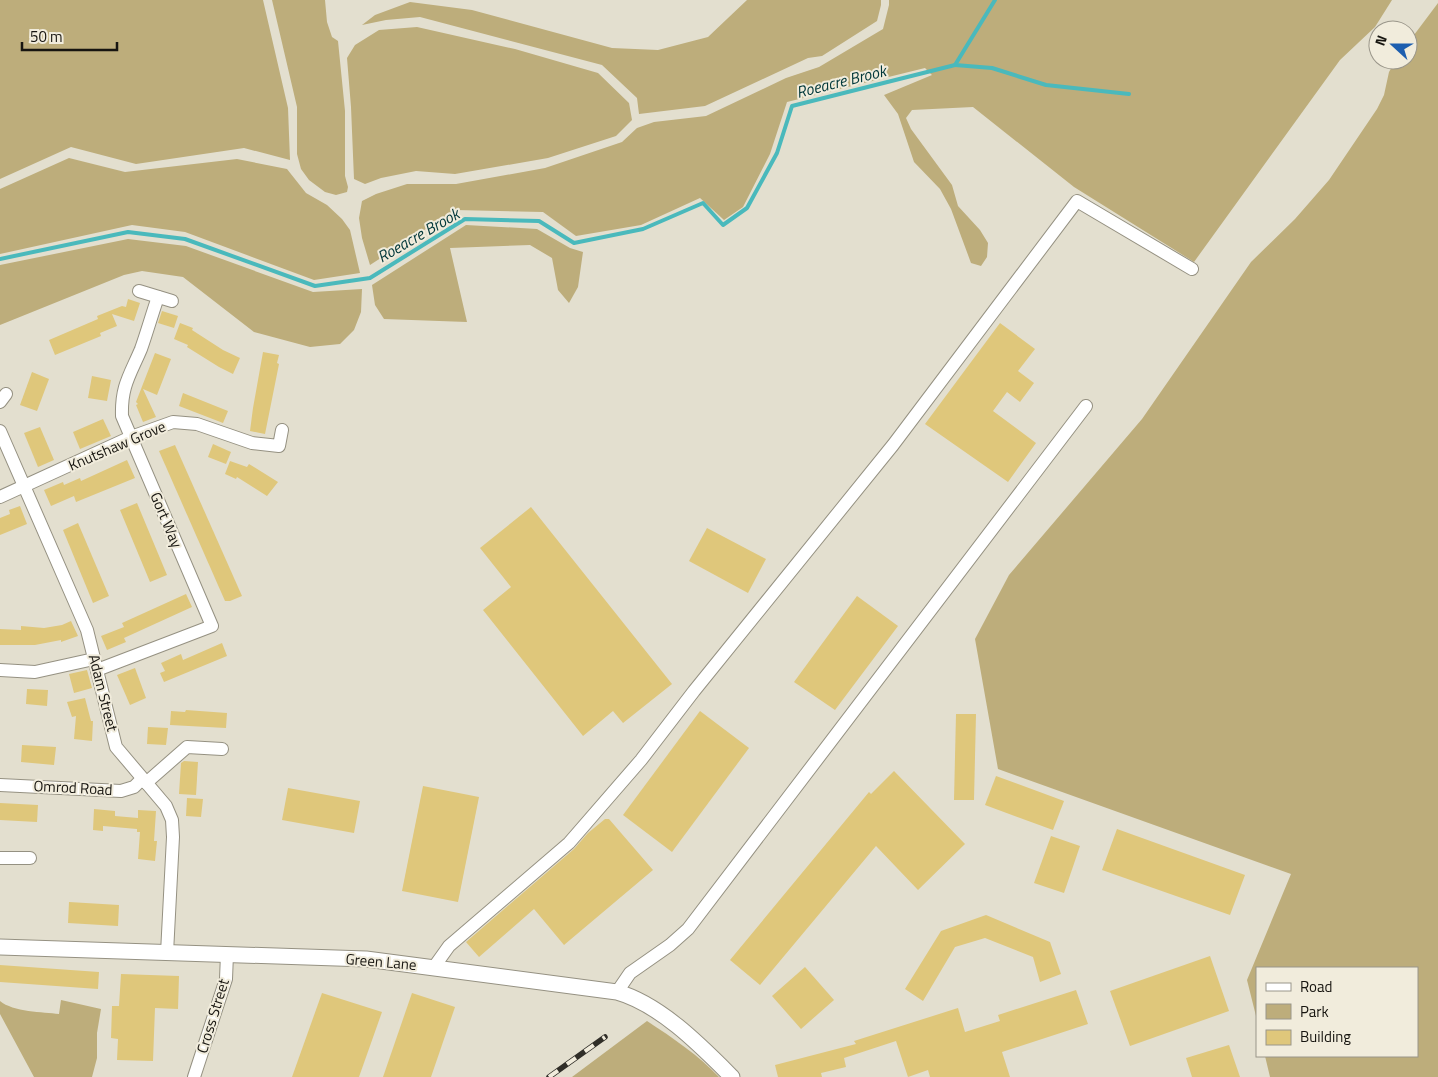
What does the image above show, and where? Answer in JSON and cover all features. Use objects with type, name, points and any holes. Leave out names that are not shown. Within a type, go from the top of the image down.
[{"type":"street","points":[[434,967],[449,946],[569,843],[641,760],[694,690],[893,445],[1077,201],[1192,269]]},
{"type":"street","points":[[139,291],[172,301]]},
{"type":"street","name":"Gort Way","points":[[96,665],[212,626],[122,416],[122,398],[129,374],[158,297]]},
{"type":"street","points":[[617,992],[630,973],[670,945],[688,929],[1086,406]]},
{"type":"street","name":"Knutshaw Grove","points":[[0,498],[131,437],[173,422],[197,424],[252,443],[279,446],[282,430]]},
{"type":"street","name":"Adam Street","points":[[0,431],[87,630],[116,747],[166,806],[172,820],[173,837],[167,953]]},
{"type":"street","points":[[0,670],[36,672],[96,665]]},
{"type":"street","name":"Omrod Road","points":[[0,785],[121,791],[144,781],[187,747],[222,749]]},
{"type":"street","points":[[0,858],[30,858]]},
{"type":"street","name":"Green Lane","points":[[0,947],[366,959],[617,992],[640,1000],[657,1011],[710,1055],[732,1077]]},
{"type":"street","name":"Cross Street","points":[[194,1077],[226,979],[227,954]]},
{"type":"green space","points":[[0,0],[263,0],[288,108],[290,160],[244,148],[136,164],[71,147],[0,179]]},
{"type":"green space","points":[[272,0],[325,0],[327,22],[332,37],[338,41],[345,111],[345,176],[348,187],[347,192],[336,195],[325,192],[309,180],[301,169],[297,154],[297,107]]},
{"type":"green space","points":[[747,0],[881,0],[881,5],[877,21],[822,56],[808,58],[705,106],[639,114],[637,98],[602,65],[420,17],[386,20],[362,25],[375,15],[410,2],[472,10],[612,48],[658,50],[708,37]]},
{"type":"green space","points":[[889,0],[1392,0],[1379,20],[1368,20],[1368,34],[1340,60],[1194,262],[1074,187],[973,107],[912,110],[906,118],[911,129],[952,185],[958,206],[980,230],[988,243],[987,257],[981,266],[971,263],[951,209],[940,189],[914,162],[898,114],[884,95],[932,75],[925,68],[787,102],[770,154],[743,207],[724,220],[700,198],[641,225],[576,236],[543,212],[455,210],[370,265],[362,238],[359,218],[362,201],[376,194],[407,184],[456,184],[545,168],[622,142],[637,128],[654,122],[706,116],[786,78],[819,67],[883,29]]},
{"type":"green space","points":[[1438,3],[1438,1077],[1270,1077],[1265,1057],[1418,1057],[1418,967],[1256,967],[1256,1016],[1247,980],[1291,874],[998,769],[975,639],[1009,575],[1142,419],[1251,262],[1295,219],[1329,180],[1377,109],[1384,95],[1390,70],[1418,70],[1418,30]]},
{"type":"green space","points":[[417,27],[515,49],[598,73],[629,103],[632,120],[616,136],[548,158],[455,174],[416,171],[381,178],[365,184],[354,179],[347,58],[355,45],[379,30]]},
{"type":"green space","points":[[69,158],[125,172],[237,159],[287,169],[306,193],[327,205],[342,219],[350,230],[360,273],[314,280],[185,232],[132,225],[0,254],[0,189]]},
{"type":"green space","points":[[466,225],[537,229],[570,248],[583,252],[578,287],[569,303],[558,290],[552,258],[530,245],[450,248],[467,322],[384,319],[375,305],[372,285]]},
{"type":"green space","points":[[128,239],[186,246],[313,292],[362,289],[361,312],[354,330],[340,344],[310,347],[254,332],[183,277],[142,271],[124,275],[0,325],[0,265]]},
{"type":"green space","points":[[61,1000],[101,1009],[97,1033],[97,1058],[92,1077],[34,1077],[0,1014],[0,1001],[20,1009],[59,1014]]},
{"type":"green space","points":[[647,1021],[694,1054],[719,1077],[572,1077]]},
{"type":"building","points":[[128,299],[140,303],[134,321],[112,314],[117,326],[100,333],[101,336],[55,355],[49,340],[98,319],[97,316],[122,306],[126,307]]},
{"type":"building","points":[[162,311],[178,316],[174,328],[158,323]]},
{"type":"building","points":[[180,323],[193,328],[192,330],[223,350],[240,358],[233,374],[187,347],[188,345],[174,339]]},
{"type":"building","points":[[1000,323],[1035,349],[1018,371],[1034,383],[1020,402],[1007,392],[993,411],[1036,443],[1008,482],[925,424]]},
{"type":"building","points":[[263,352],[279,355],[277,363],[279,364],[265,434],[250,431]]},
{"type":"building","points":[[155,353],[171,359],[157,395],[143,389],[156,417],[143,422],[136,402]]},
{"type":"building","points":[[32,372],[49,379],[37,411],[20,405]]},
{"type":"building","points":[[92,376],[111,380],[107,401],[88,398]]},
{"type":"building","points":[[183,393],[228,411],[223,423],[179,406]]},
{"type":"building","points":[[103,419],[111,436],[80,449],[73,432]]},
{"type":"building","points":[[40,427],[54,460],[38,467],[24,433]]},
{"type":"building","points":[[213,444],[231,452],[226,464],[208,457]]},
{"type":"building","points":[[175,445],[242,596],[230,601],[225,601],[159,451]]},
{"type":"building","points":[[127,460],[135,478],[76,502],[74,496],[51,506],[44,490],[63,482],[64,485],[80,478],[81,481]]},
{"type":"building","points":[[230,461],[247,467],[249,464],[278,482],[267,496],[237,477],[236,479],[225,474]]},
{"type":"building","points":[[137,503],[167,575],[150,582],[120,510]]},
{"type":"building","points":[[20,506],[27,524],[0,535],[0,518],[10,514],[9,510]]},
{"type":"building","points":[[531,507],[672,684],[623,723],[613,711],[583,736],[483,610],[511,587],[480,548]]},
{"type":"building","points":[[78,523],[109,596],[93,603],[63,530]]},
{"type":"building","points":[[707,528],[766,559],[748,593],[689,561]]},
{"type":"building","points":[[186,594],[192,607],[124,638],[126,642],[107,650],[101,636],[124,627],[122,623]]},
{"type":"building","points":[[857,596],[898,626],[835,710],[794,682]]},
{"type":"building","points":[[71,621],[78,636],[61,642],[61,640],[35,645],[0,645],[0,629],[21,630],[21,626],[44,628],[62,625]]},
{"type":"building","points":[[222,643],[227,656],[164,682],[160,673],[165,671],[161,663],[181,654],[183,660]]},
{"type":"building","points":[[135,668],[146,698],[130,705],[117,675]]},
{"type":"building","points":[[87,670],[92,688],[74,693],[69,674]]},
{"type":"building","points":[[27,689],[48,690],[47,706],[26,704]]},
{"type":"building","points":[[85,698],[91,721],[93,721],[92,741],[74,739],[76,716],[72,717],[67,702]]},
{"type":"building","points":[[186,710],[227,713],[226,728],[170,725],[171,711],[185,712]]},
{"type":"building","points":[[700,711],[749,748],[672,852],[623,815]]},
{"type":"building","points":[[956,714],[976,714],[974,800],[954,800]]},
{"type":"building","points":[[148,727],[168,728],[166,745],[147,744]]},
{"type":"building","points":[[22,745],[56,747],[54,765],[21,762]]},
{"type":"building","points":[[184,761],[198,762],[196,795],[179,794],[181,763]]},
{"type":"building","points":[[894,771],[965,844],[918,890],[876,846],[760,985],[730,960],[869,792],[871,794]]},
{"type":"building","points":[[996,776],[1064,801],[1053,830],[985,805]]},
{"type":"building","points":[[423,786],[479,797],[458,902],[402,891]]},
{"type":"building","points":[[288,788],[360,801],[354,833],[282,820]]},
{"type":"building","points":[[187,798],[203,799],[201,817],[186,816]]},
{"type":"building","points":[[0,803],[38,805],[37,822],[0,820]]},
{"type":"building","points":[[94,809],[115,811],[115,816],[138,818],[138,810],[156,811],[154,841],[157,841],[155,861],[138,859],[140,832],[137,832],[137,829],[103,826],[103,831],[93,830]]},
{"type":"building","points":[[605,819],[609,819],[653,870],[564,945],[534,909],[479,957],[466,942],[574,849],[588,833]]},
{"type":"building","points":[[1117,829],[1245,875],[1230,915],[1102,870]]},
{"type":"building","points":[[1051,836],[1080,846],[1064,893],[1034,883]]},
{"type":"building","points":[[69,902],[119,905],[118,926],[68,923]]},
{"type":"building","points":[[986,915],[1050,942],[1061,974],[1040,982],[1033,957],[985,938],[955,947],[923,1001],[905,989],[941,931]]},
{"type":"building","points":[[1210,956],[1229,1011],[1130,1046],[1110,991]]},
{"type":"building","points":[[0,965],[99,972],[98,989],[0,982]]},
{"type":"building","points":[[805,967],[834,1000],[801,1029],[772,996]]},
{"type":"building","points":[[121,974],[179,976],[178,1009],[155,1008],[153,1061],[117,1060],[118,1039],[111,1038],[112,1006],[119,1006]]},
{"type":"building","points":[[1076,990],[1088,1024],[1002,1052],[1010,1077],[930,1077],[928,1070],[908,1077],[896,1041],[844,1058],[846,1067],[821,1073],[822,1077],[778,1077],[775,1065],[856,1044],[854,1041],[958,1008],[965,1032],[1000,1021],[998,1015]]},
{"type":"building","points":[[322,993],[382,1012],[359,1077],[292,1077]]},
{"type":"building","points":[[412,993],[455,1007],[431,1077],[383,1077]]},
{"type":"building","points":[[1229,1045],[1240,1077],[1192,1077],[1186,1058]]},
{"type":"waterway","name":"Roeacre Brook","points":[[0,259],[128,232],[185,239],[315,286],[370,278],[465,219],[539,221],[574,243],[643,229],[703,203],[723,225],[747,208],[777,153],[792,106],[955,65],[995,0]]},
{"type":"waterway","points":[[955,65],[992,68],[1046,85],[1129,94]]},
{"type":"railway","points":[[549,1077],[605,1037]]}]
